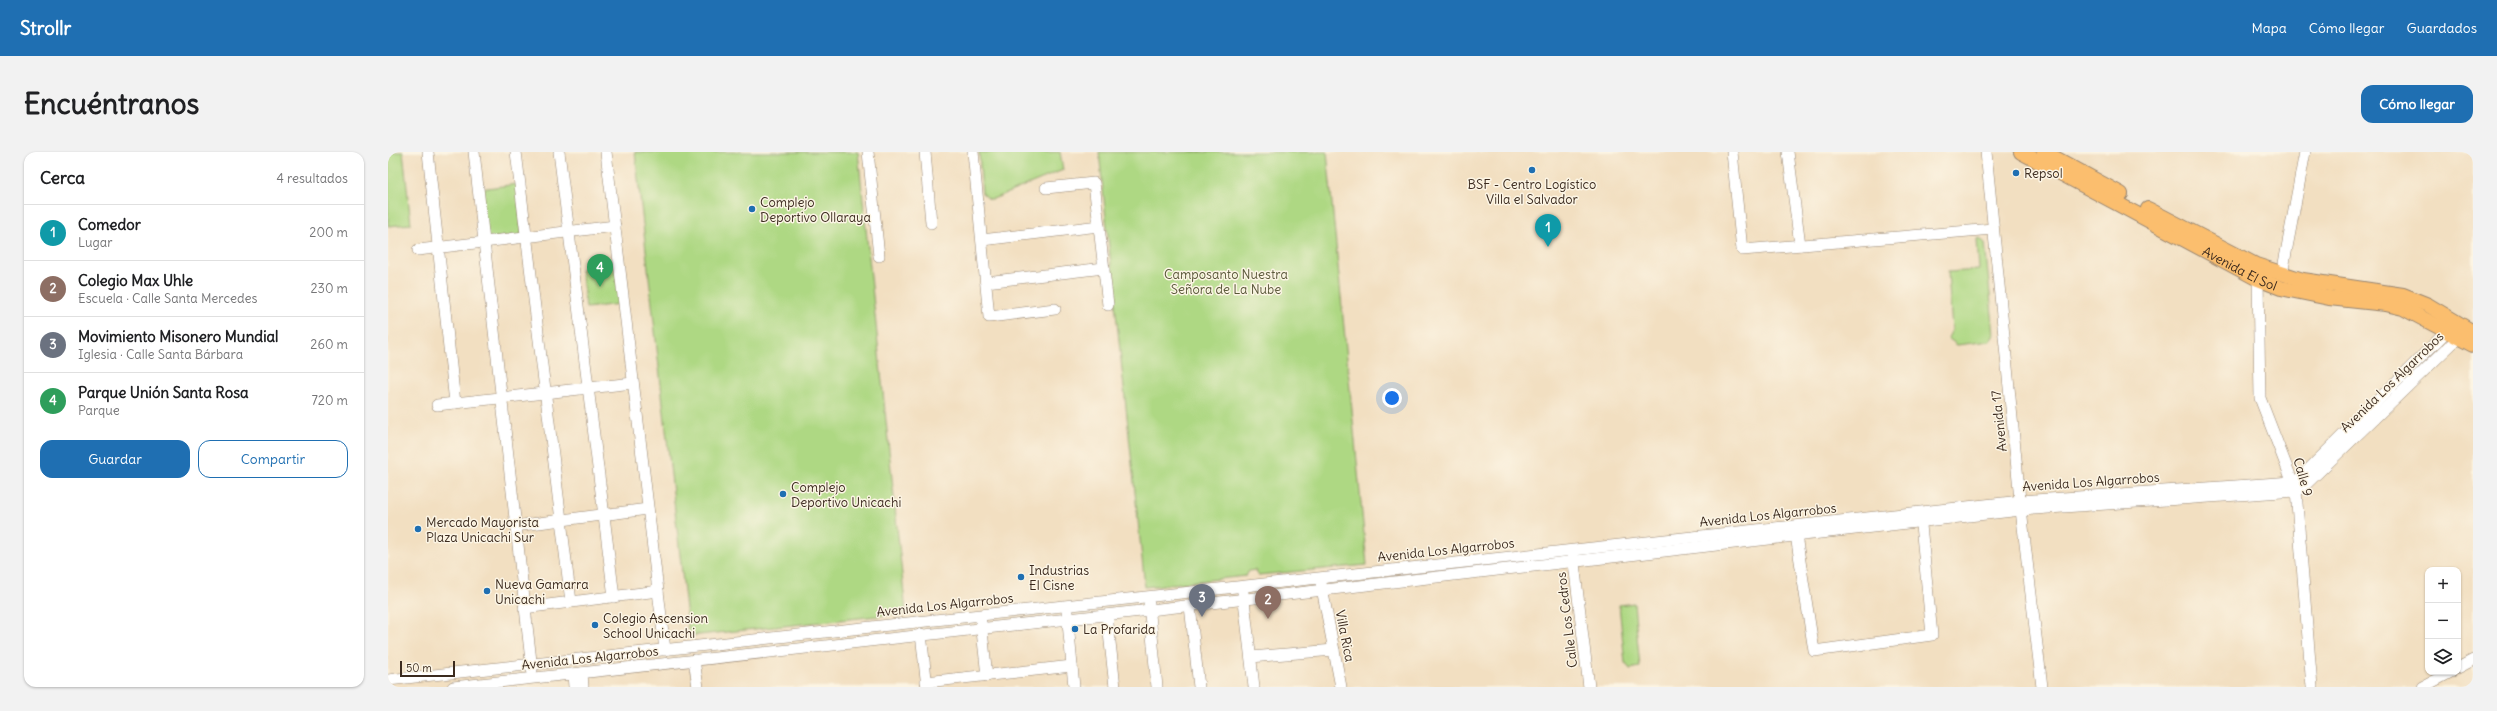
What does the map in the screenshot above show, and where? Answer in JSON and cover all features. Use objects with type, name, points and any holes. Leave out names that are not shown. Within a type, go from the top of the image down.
[{"type":"main road","name":"Avenida El Sol","points":[[2021,152],[2258,279],[2281,288],[2329,298],[2386,304],[2402,308],[2473,345]]},
{"type":"main road","name":"Avenida El Sol","points":[[2044,152],[2145,208],[2256,264],[2282,274],[2323,283],[2402,295],[2428,305],[2473,332]]},
{"type":"street","points":[[428,152],[455,403]]},
{"type":"street","points":[[474,152],[532,678]]},
{"type":"street","points":[[516,152],[571,602]]},
{"type":"street","points":[[559,152],[614,597]]},
{"type":"street","points":[[606,152],[665,650]]},
{"type":"street","points":[[868,152],[879,256]]},
{"type":"street","points":[[925,152],[931,223]]},
{"type":"street","points":[[973,152],[989,317],[1055,309]]},
{"type":"street","points":[[1732,152],[1742,250],[1993,229]]},
{"type":"street","points":[[1788,152],[1800,245]]},
{"type":"street","name":"Avenida 17","points":[[1986,152],[2021,506],[2042,687]]},
{"type":"street","points":[[2282,274],[2305,152]]},
{"type":"street","points":[[1046,188],[1094,183],[1108,305]]},
{"type":"street","points":[[418,250],[615,226]]},
{"type":"street","points":[[982,240],[1099,226]]},
{"type":"street","points":[[986,282],[1104,268]]},
{"type":"street","name":"Calle 9","points":[[2258,279],[2260,398],[2294,487],[2312,687]]},
{"type":"street","name":"Avenida Los Algarrobos","points":[[458,686],[921,634],[1244,600],[1574,556],[2021,506],[2294,487],[2298,480],[2453,334]]},
{"type":"street","points":[[437,405],[633,383]]},
{"type":"street","points":[[515,526],[648,509]]},
{"type":"street","points":[[1795,531],[1814,652],[1932,635],[1920,517]]},
{"type":"street","name":"Avenida Los Algarrobos","points":[[388,680],[1243,586],[1574,556]]},
{"type":"street","name":"Calle Los Cedros","points":[[1574,556],[1589,687]]},
{"type":"street","name":"Villa Rica","points":[[1320,578],[1340,687]]},
{"type":"street","points":[[1243,586],[1254,687]]},
{"type":"street","points":[[524,608],[658,591]]},
{"type":"street","points":[[1149,596],[1157,687]]},
{"type":"street","points":[[1066,605],[1074,687]]},
{"type":"street","points":[[1190,606],[1199,687]]},
{"type":"street","points":[[981,615],[987,676]]},
{"type":"street","points":[[1107,615],[1115,687]]},
{"type":"street","points":[[920,621],[927,685],[1072,666]]},
{"type":"street","points":[[1251,657],[1334,650]]},
{"type":"street","points":[[694,660],[698,687]]},
{"type":"street","points":[[2461,666],[2473,660]]},
{"type":"street","points":[[458,686],[461,672]]},
{"type":"street","points":[[577,673],[579,686]]},
{"type":"street","points":[[2423,687],[2445,675]]},
{"type":"green space","points":[[388,152],[403,152],[411,224],[388,226]]},
{"type":"green space","name":"Complejo Deportivo Unicachi","points":[[635,152],[858,152],[906,613],[689,636]]},
{"type":"green space","points":[[979,152],[1060,152],[1063,170],[993,199],[989,199],[982,193]]},
{"type":"green space","name":"Camposanto Nuestra Señora de La Nube","points":[[1099,152],[1327,152],[1367,565],[1258,575],[1255,570],[1249,571],[1246,576],[1145,587]]},
{"type":"green space","points":[[517,184],[522,235],[486,239],[480,189]]},
{"type":"green space","points":[[1980,238],[1985,243],[1994,335],[1990,341],[1957,345],[1948,338],[1952,330],[1948,272],[1979,270],[1977,239]]},
{"type":"green space","points":[[615,266],[620,304],[586,308],[581,269]]},
{"type":"green space","points":[[1634,603],[1640,667],[1630,669],[1625,663],[1619,605]]},
{"type":"place","name":"BSF - Centro Logístico Villa el Salvador","points":[[1532,170]]},
{"type":"place","name":"Repsol","points":[[2016,173]]},
{"type":"place","name":"Complejo Deportivo Ollaraya","points":[[752,209]]},
{"type":"place","name":"Comedor","points":[[1548,247]]},
{"type":"place","name":"Parque Unión Santa Rosa","points":[[600,287]]},
{"type":"place","name":"Complejo Deportivo Unicachi","points":[[783,494]]},
{"type":"place","name":"Mercado Mayorista Plaza Unicachi Sur","points":[[418,529]]},
{"type":"place","name":"Industrias El Cisne","points":[[1021,577]]},
{"type":"place","name":"Nueva Gamarra Unicachi","points":[[487,591]]},
{"type":"place","name":"Movimiento Misonero Mundial","points":[[1202,617]]},
{"type":"place","name":"Colegio Max Uhle","points":[[1268,619]]},
{"type":"place","name":"Colegio Ascension School Unicachi","points":[[595,625]]},
{"type":"place","name":"La Profarida","points":[[1075,629]]}]
